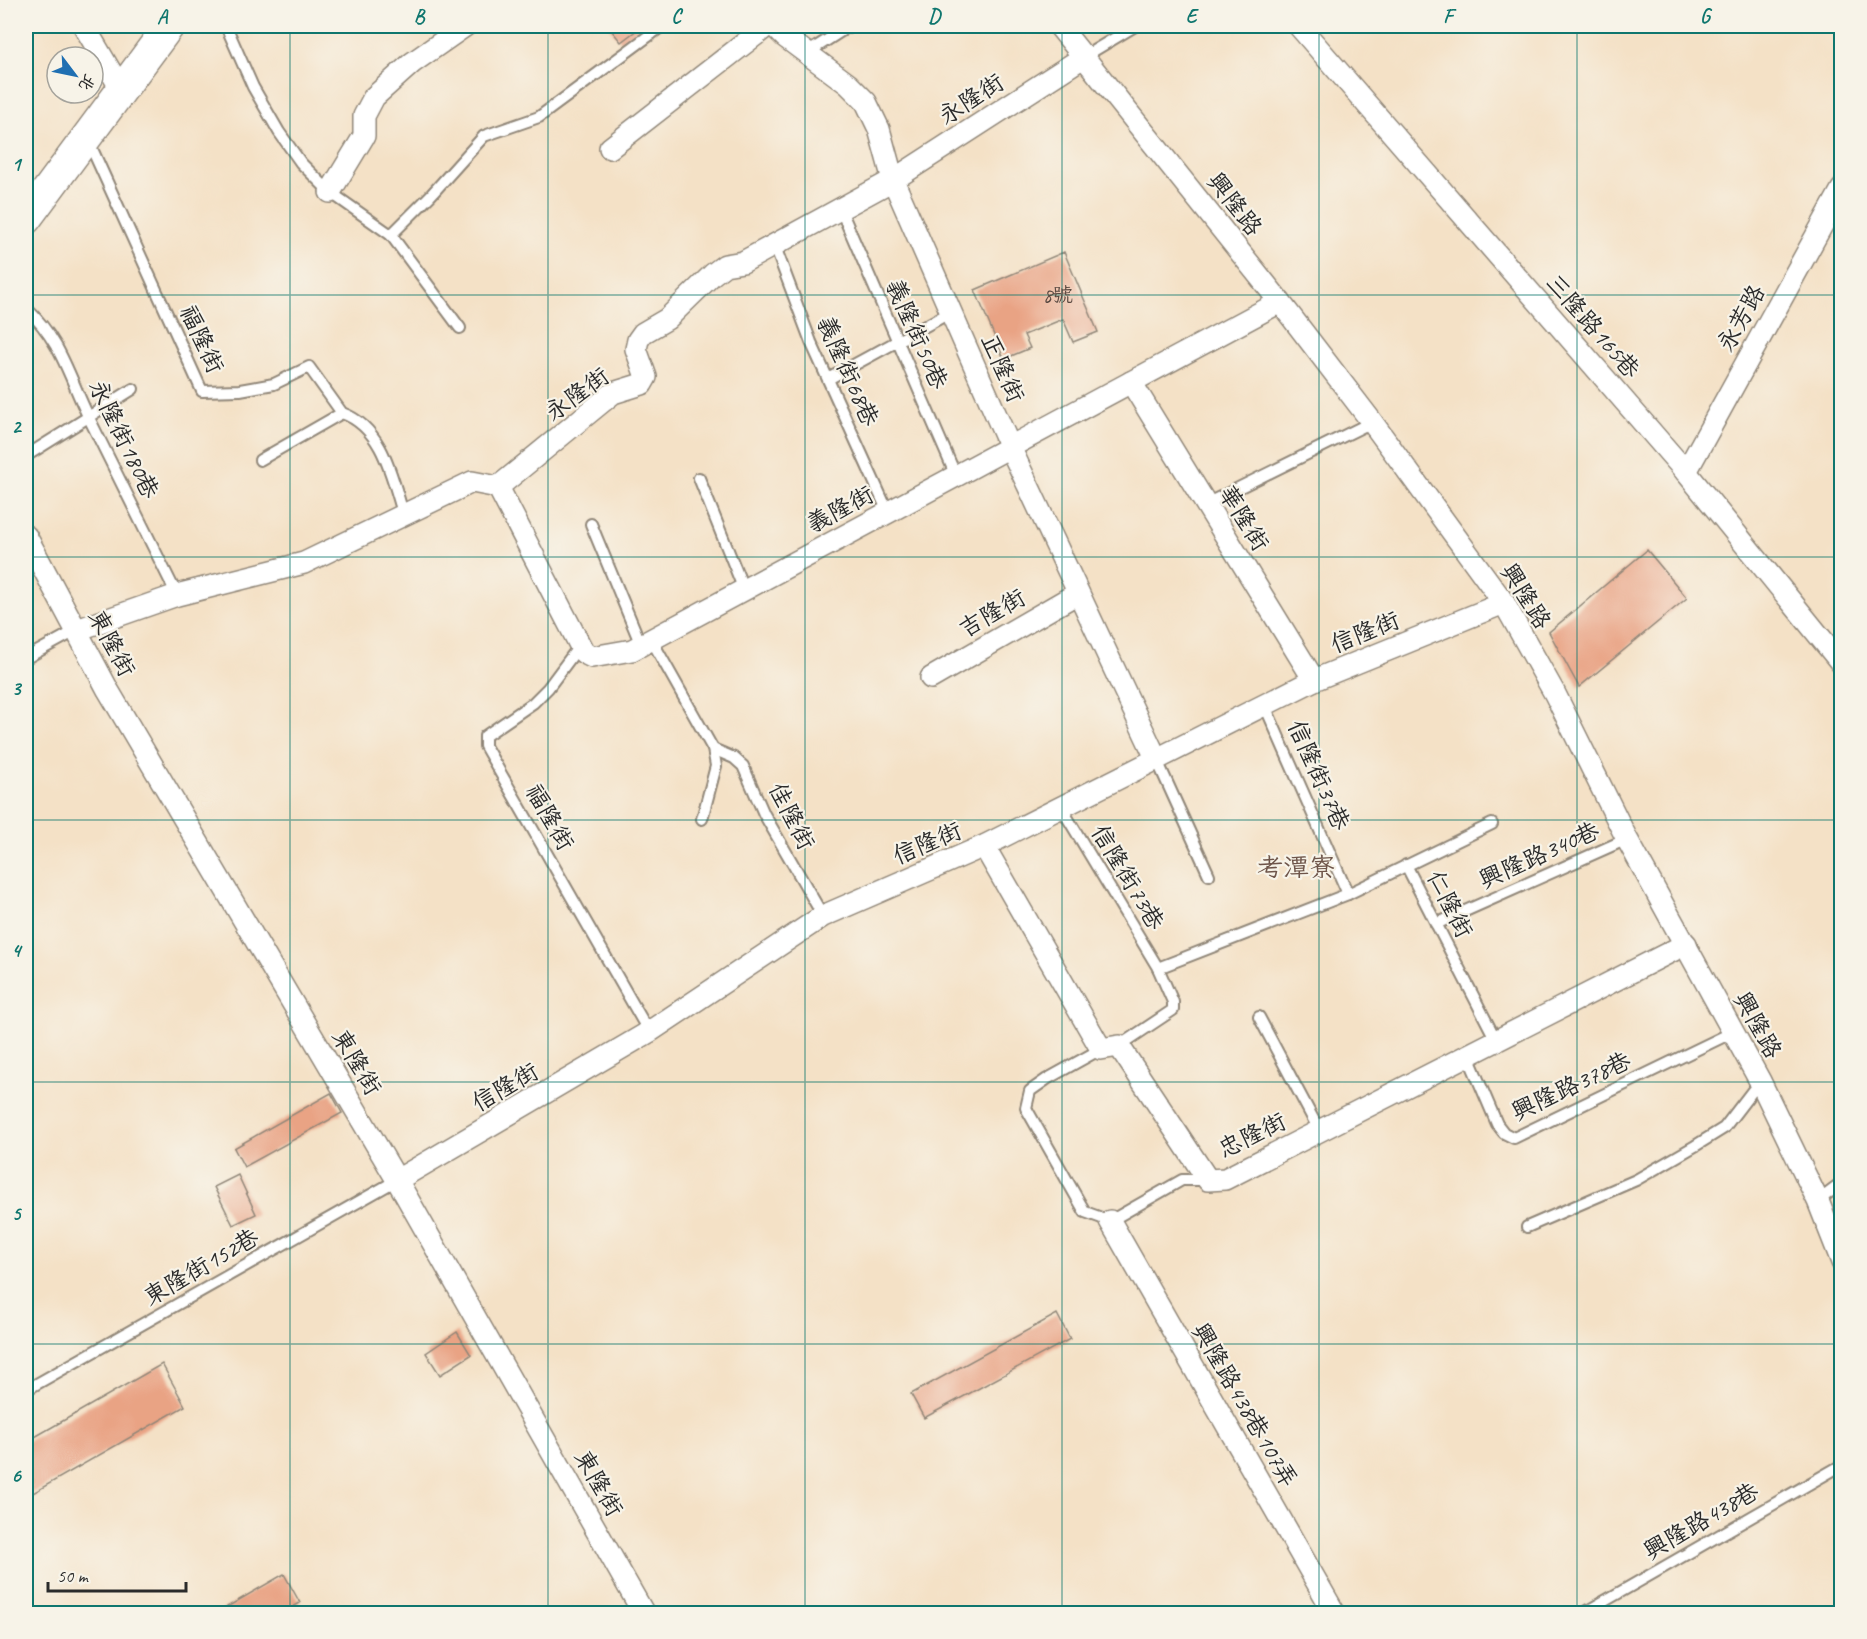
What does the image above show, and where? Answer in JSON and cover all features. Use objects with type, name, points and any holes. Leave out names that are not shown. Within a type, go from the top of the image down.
[{"type":"street","points":[[84,26],[121,89]]},
{"type":"street","points":[[26,219],[169,26]]},
{"type":"street","points":[[330,192],[364,136],[364,116],[374,97],[412,63],[465,26]]},
{"type":"street","points":[[610,148],[767,26]]},
{"type":"street","name":"正隆街","points":[[774,26],[848,84],[866,102],[879,129],[893,180],[1010,447],[1156,758]]},
{"type":"street","name":"興隆路","points":[[1059,26],[1280,302],[1372,422],[1504,603],[1554,694],[1627,839],[1760,1081],[1818,1201],[1842,1262]]},
{"type":"street","name":"三隆路165巷","points":[[1299,26],[1686,472],[1842,664]]},
{"type":"street","name":"永隆街","points":[[498,487],[614,393],[642,384],[646,377],[636,349],[638,340],[643,333],[667,319],[712,274],[725,265],[742,262],[893,180],[1085,56]]},
{"type":"street","name":"永芳路","points":[[1686,472],[1842,189]]},
{"type":"street","name":"義隆街","points":[[580,645],[584,653],[592,657],[632,650],[1280,302]]},
{"type":"street","name":"華隆街","points":[[1131,382],[1314,680]]},
{"type":"street","points":[[77,630],[177,595],[304,563],[472,482],[498,487],[580,645]]},
{"type":"street","name":"東隆街","points":[[26,536],[108,690],[397,1180],[644,1614]]},
{"type":"street","name":"吉隆街","points":[[931,678],[1078,593]]},
{"type":"street","name":"信隆街","points":[[397,1180],[649,1032],[823,916],[984,846],[1314,680],[1504,603]]},
{"type":"street","name":"忠隆街","points":[[984,846],[1110,1048],[1208,1180],[1225,1179],[1686,944]]},
{"type":"street","name":"興隆路438巷107弄","points":[[1110,1221],[1335,1614]]},
{"type":"lane","points":[[226,26],[253,87],[279,132],[301,163],[330,192],[391,235],[460,328]]},
{"type":"lane","points":[[391,235],[484,136],[540,117],[662,26]]},
{"type":"lane","points":[[807,53],[849,26]]},
{"type":"lane","points":[[1085,56],[1135,26]]},
{"type":"lane","name":"福隆街","points":[[86,136],[202,391],[240,390],[274,384],[309,367],[342,413],[350,416],[372,435],[385,456],[404,516]]},
{"type":"lane","name":"義隆街50巷","points":[[840,208],[956,476]]},
{"type":"lane","name":"義隆街68巷","points":[[774,244],[811,342],[888,512]]},
{"type":"lane","name":"永隆街180巷","points":[[26,308],[46,328],[57,346],[88,416],[177,595]]},
{"type":"lane","points":[[828,379],[951,312]]},
{"type":"lane","points":[[26,456],[133,389]]},
{"type":"lane","points":[[260,460],[342,413]]},
{"type":"lane","points":[[1206,504],[1372,422]]},
{"type":"lane","points":[[699,478],[744,590]]},
{"type":"lane","points":[[591,525],[646,642],[713,749],[716,766],[702,819]]},
{"type":"lane","points":[[26,658],[77,630]]},
{"type":"lane","name":"福隆街","points":[[580,645],[548,688],[533,703],[485,736],[485,746],[649,1032]]},
{"type":"lane","name":"信隆街37巷","points":[[1265,706],[1348,894]]},
{"type":"lane","name":"佳隆街","points":[[713,749],[734,758],[743,766],[764,814],[823,916]]},
{"type":"lane","points":[[1156,758],[1209,875]]},
{"type":"lane","name":"信隆街73巷","points":[[1061,807],[1158,968],[1173,1002],[1173,1010],[1110,1048]]},
{"type":"lane","points":[[1406,865],[1492,824]]},
{"type":"lane","name":"興隆路340巷","points":[[1437,924],[1627,839]]},
{"type":"lane","name":"仁隆街","points":[[1158,968],[1348,894],[1406,865],[1497,1042]]},
{"type":"lane","points":[[1259,1017],[1319,1130]]},
{"type":"lane","name":"興隆路378巷","points":[[1468,1056],[1497,1124],[1504,1133],[1514,1138],[1733,1032]]},
{"type":"lane","points":[[1110,1048],[1047,1079],[1030,1092],[1026,1108],[1085,1212],[1110,1221],[1182,1180],[1208,1180]]},
{"type":"lane","points":[[1527,1227],[1636,1180],[1724,1128],[1760,1081]]},
{"type":"lane","name":"東隆街152巷","points":[[26,1390],[397,1180]]},
{"type":"lane","points":[[1818,1201],[1842,1184]]},
{"type":"lane","name":"興隆路438巷","points":[[1582,1614],[1842,1465]]},
{"type":"building","points":[[608,26],[642,26],[621,42]]},
{"type":"building","points":[[1064,252],[1098,332],[1073,342],[1063,319],[1024,335],[1030,348],[1004,359],[975,290]]},
{"type":"building","points":[[1647,550],[1687,598],[1579,687],[1549,632]]},
{"type":"building","points":[[331,1093],[342,1113],[244,1167],[234,1148]]},
{"type":"building","points":[[238,1175],[256,1214],[233,1225],[214,1187]]},
{"type":"building","points":[[1057,1314],[1070,1339],[924,1418],[911,1394]]},
{"type":"building","points":[[457,1332],[471,1355],[440,1375],[426,1353]]},
{"type":"building","points":[[162,1364],[185,1406],[26,1497],[26,1442]]},
{"type":"building","points":[[284,1574],[300,1603],[281,1614],[215,1614]]},
{"type":"district","name":"考潭寮","points":[[1296,867]]}]
